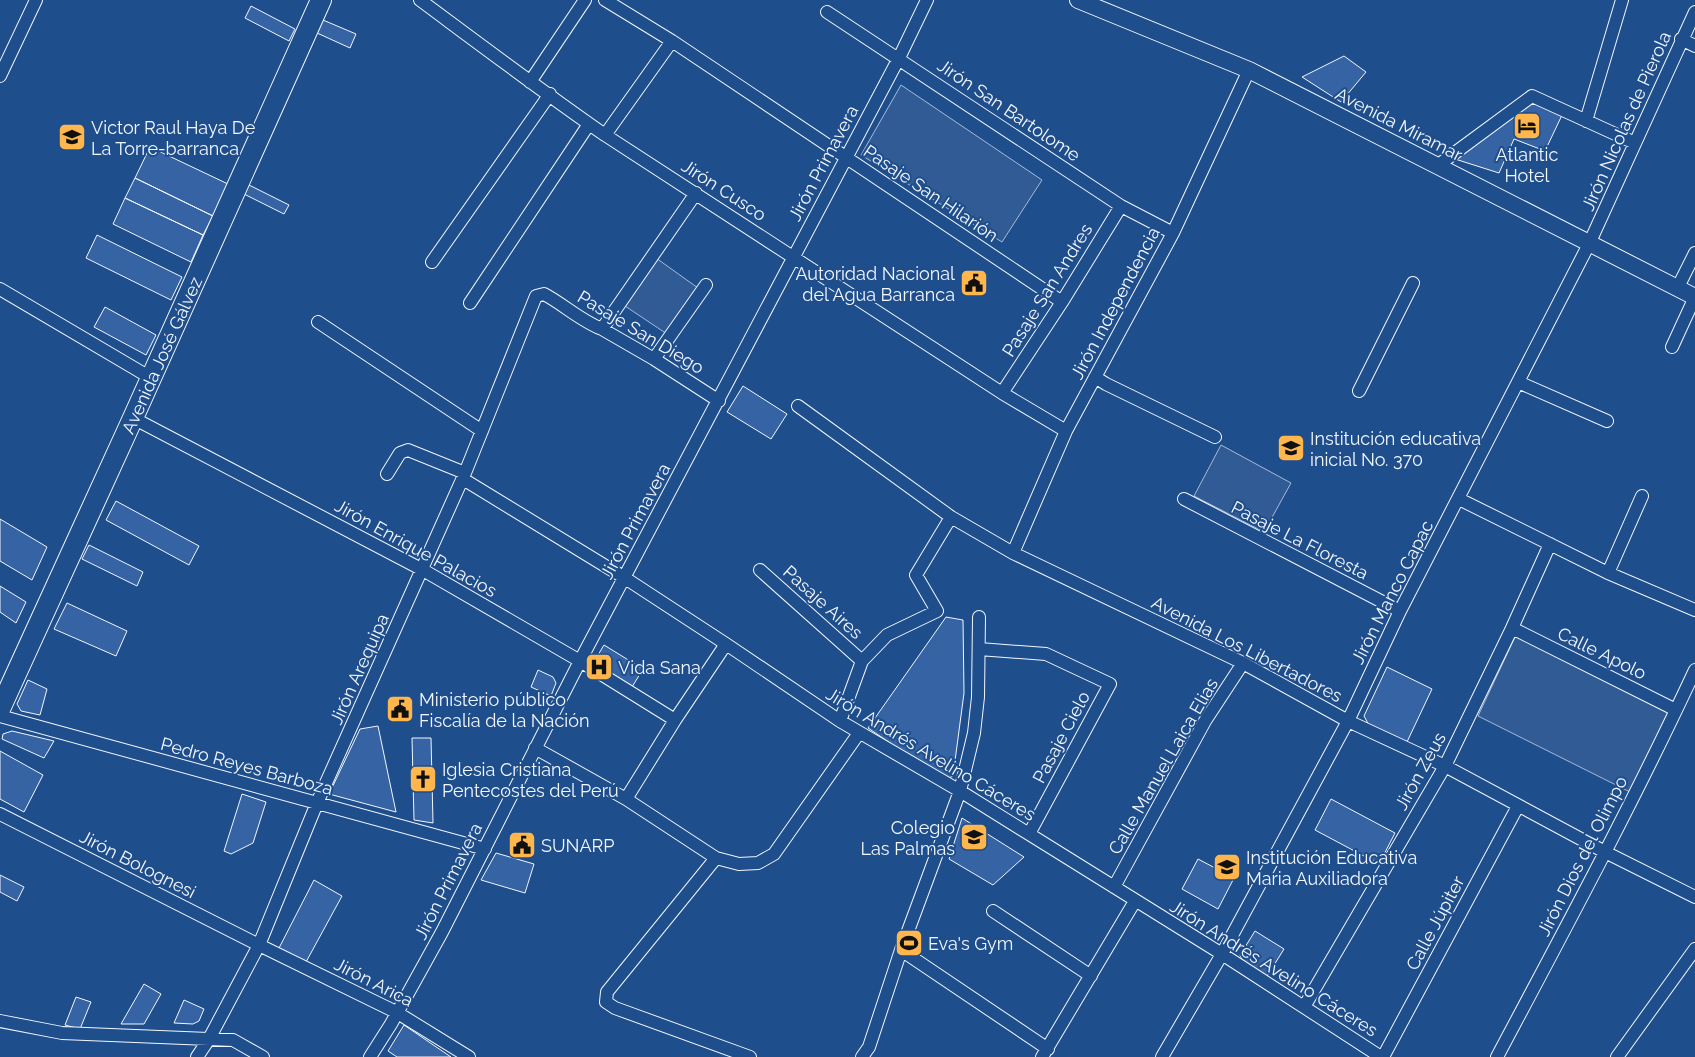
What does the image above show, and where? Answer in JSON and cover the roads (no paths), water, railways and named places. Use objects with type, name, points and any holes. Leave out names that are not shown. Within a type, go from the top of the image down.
[{"type":"main road","name":"Avenida José Gálvez","points":[[0,708],[321,0]]},
{"type":"street","points":[[0,76],[36,0]]},
{"type":"street","name":"Jirón Cusco","points":[[420,0],[589,124],[1002,393],[1066,431]]},
{"type":"street","points":[[530,82],[585,0]]},
{"type":"street","name":"Pasaje San Hilarión","points":[[604,0],[672,41],[1062,302]]},
{"type":"street","name":"Jirón Primavera","points":[[370,1057],[442,932],[534,748],[719,401],[899,58],[927,0]]},
{"type":"street","name":"Avenida Miramar","points":[[1078,0],[1249,70],[1695,297]]},
{"type":"street","points":[[1586,121],[1622,0]]},
{"type":"street","name":"Jirón San Bartolome","points":[[827,12],[1121,206],[1173,233]]},
{"type":"street","name":"Jirón Nicolas de Pierola","points":[[1589,244],[1695,12]]},
{"type":"street","points":[[1682,39],[1695,46]]},
{"type":"street","points":[[606,135],[672,41]]},
{"type":"street","name":"Jirón Independencia","points":[[1013,553],[1066,431],[1173,233],[1249,70]]},
{"type":"street","points":[[432,262],[550,94]]},
{"type":"street","points":[[1438,166],[1532,96],[1635,143]]},
{"type":"street","points":[[470,303],[589,124]]},
{"type":"street","points":[[602,329],[696,193]]},
{"type":"street","name":"Pasaje San Andres","points":[[1002,393],[1062,302],[1121,206]]},
{"type":"street","name":"Jirón Manco Capac","points":[[1222,954],[1348,720],[1400,611],[1589,244]]},
{"type":"street","points":[[1677,289],[1695,252]]},
{"type":"street","points":[[1359,391],[1413,283]]},
{"type":"street","points":[[654,359],[706,284]]},
{"type":"street","points":[[0,289],[151,378]]},
{"type":"street","name":"Pasaje San Diego","points":[[544,294],[593,326],[602,329],[654,359],[719,401]]},
{"type":"street","name":"Jirón Arequipa","points":[[197,1057],[209,1039],[259,945],[317,803],[464,476],[536,296],[544,294]]},
{"type":"street","points":[[1672,347],[1695,297]]},
{"type":"street","points":[[318,322],[482,431]]},
{"type":"street","points":[[1095,377],[1215,437]]},
{"type":"street","points":[[1518,382],[1607,421]]},
{"type":"street","name":"Avenida Los Libertadores","points":[[798,406],[950,517],[1013,553],[1243,663],[1348,720],[1445,766],[1605,852],[1695,897]]},
{"type":"street","name":"Jirón Enrique Palacios","points":[[133,418],[423,570],[580,661],[675,720]]},
{"type":"street","name":"Jirón Andrés Avelino Cáceres","points":[[387,474],[400,453],[408,450],[464,476],[726,644],[840,722],[960,790],[1382,1057]]},
{"type":"street","points":[[1608,572],[1642,496]]},
{"type":"street","name":"Pasaje La Floresta","points":[[1184,499],[1400,611]]},
{"type":"street","points":[[1459,499],[1608,572],[1695,610]]},
{"type":"street","points":[[840,722],[862,661],[887,635],[936,611],[916,575],[950,517]]},
{"type":"street","name":"Jirón Zeus","points":[[1304,1007],[1445,766],[1512,628],[1550,544]]},
{"type":"street","name":"Pasaje Aires","points":[[760,570],[862,661]]},
{"type":"street","points":[[862,1057],[868,1047],[901,950],[960,790],[974,733],[978,697],[979,617]]},
{"type":"street","name":"Calle Apolo","points":[[1512,628],[1676,710]]},
{"type":"street","points":[[626,799],[675,720],[726,644]]},
{"type":"street","name":"Pasaje Cielo","points":[[979,649],[1046,654],[1110,684],[1029,834]]},
{"type":"street","name":"Calle Manuel Laica Elias","points":[[1114,887],[1205,721],[1243,663]]},
{"type":"street","name":"Jirón Dios del Olimpo","points":[[1497,1057],[1605,852],[1695,670]]},
{"type":"street","name":"Pedro Reyes Barboza","points":[[0,716],[485,849]]},
{"type":"street","points":[[534,748],[626,799],[716,858],[739,864],[758,863],[774,854],[859,734]]},
{"type":"street","name":"Calle Júpiter","points":[[1382,1057],[1518,806]]},
{"type":"street","name":"Jirón Bolognesi","points":[[0,814],[259,945]]},
{"type":"street","points":[[716,858],[607,992],[606,1002],[615,1008],[750,1057]]},
{"type":"street","points":[[901,950],[1045,1053],[1135,901]]},
{"type":"street","points":[[993,911],[1091,976]]},
{"type":"street","name":"Jirón Arica","points":[[259,945],[396,1012],[468,1057]]},
{"type":"street","points":[[1617,1057],[1695,949]]},
{"type":"street","points":[[1162,1057],[1222,954]]},
{"type":"street","points":[[0,1021],[62,1033],[233,1040],[263,1057]]},
{"type":"place","name":"Atlantic Hotel","points":[[1527,126]]},
{"type":"place","name":"Victor Raul Haya De La Torre-barranca","points":[[72,137]]},
{"type":"place","name":"Autoridad Nacional del Agua Barranca","points":[[974,283]]},
{"type":"place","name":"Institución educativa inicial No. 370","points":[[1291,448]]},
{"type":"place","name":"Vida Sana","points":[[599,667]]},
{"type":"place","name":"Ministerio público Fiscalía de la Nación","points":[[400,709]]},
{"type":"place","name":"Iglesia Cristiana Pentecostes del Perú","points":[[423,779]]},
{"type":"place","name":"Colegio Las Palmas","points":[[974,837]]},
{"type":"place","name":"SUNARP","points":[[522,845]]},
{"type":"place","name":"Institución Educativa Maria Auxiliadora","points":[[1227,867]]},
{"type":"place","name":"Eva's Gym","points":[[909,943]]}]
